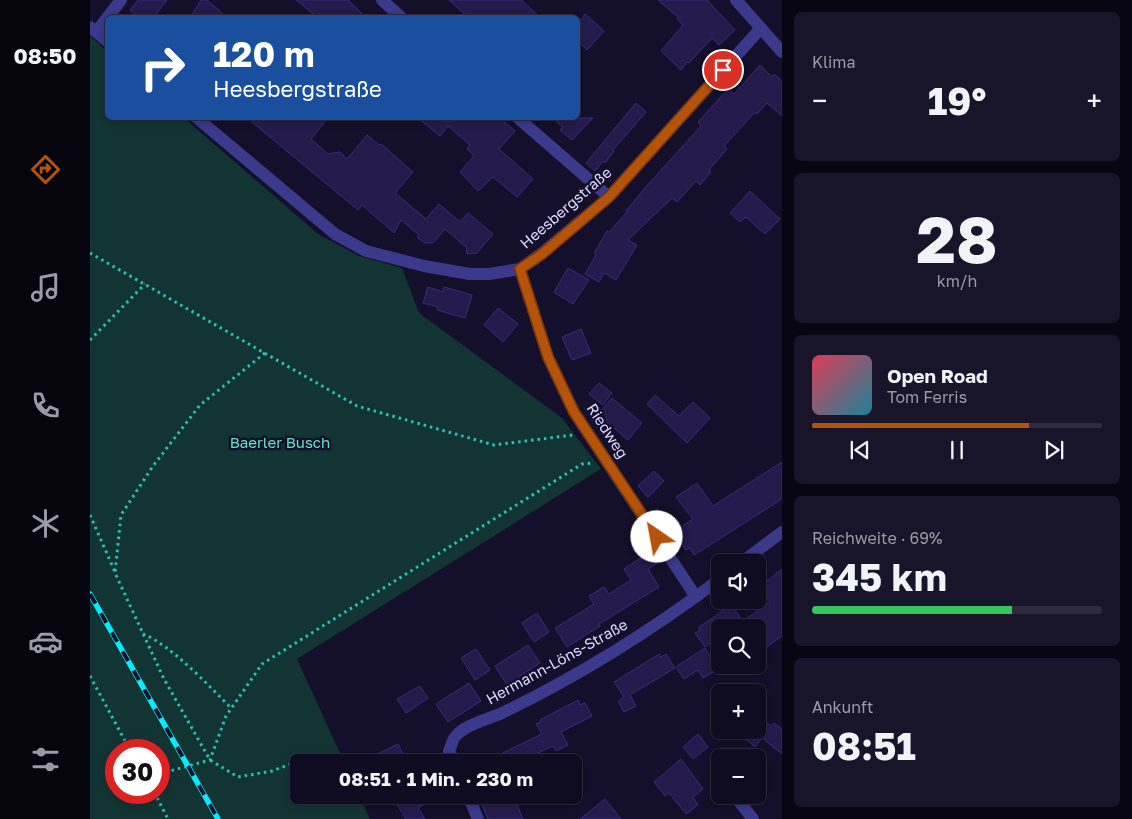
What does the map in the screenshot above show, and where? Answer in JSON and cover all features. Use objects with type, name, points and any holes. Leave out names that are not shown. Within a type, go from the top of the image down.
[{"type":"street","points":[[107,15],[121,0]]},
{"type":"street","points":[[382,0],[399,15]]},
{"type":"street","points":[[736,0],[782,52]]},
{"type":"street","points":[[105,17],[93,29],[105,39]]},
{"type":"street","name":"Heesbergstraße","points":[[199,120],[335,234],[366,251],[424,266],[470,274],[489,274],[520,269],[542,254],[609,197],[762,28]]},
{"type":"street","points":[[520,120],[609,197]]},
{"type":"street","name":"Riedweg","points":[[520,269],[548,357],[574,412],[696,597]]},
{"type":"street","points":[[753,554],[782,532]]},
{"type":"street","name":"Hermann-Löns-Straße","points":[[450,754],[449,751],[455,736],[467,728],[502,713],[608,656],[711,586]]},
{"type":"street","points":[[472,804],[478,819]]},
{"type":"street","points":[[741,804],[753,819]]},
{"type":"path","points":[[90,253],[357,406],[494,445],[588,433]]},
{"type":"path","points":[[90,340],[144,284]]},
{"type":"path","points":[[115,573],[121,515],[153,466],[200,405],[265,353]]},
{"type":"path","points":[[210,760],[226,716],[262,664],[582,464],[607,462]]},
{"type":"path","points":[[90,515],[142,634],[164,679],[210,760],[238,777],[272,771],[290,764]]},
{"type":"path","points":[[142,634],[153,638],[193,671],[231,708]]},
{"type":"path","points":[[90,676],[124,739]]},
{"type":"path","points":[[170,771],[210,760]]},
{"type":"path","points":[[160,804],[168,819]]},
{"type":"green space","name":"Baerler Busch","points":[[90,36],[105,49],[105,120],[186,120],[318,234],[359,256],[402,268],[419,313],[562,418],[601,469],[297,659],[340,754],[290,754],[290,804],[363,804],[370,819],[90,819]]},
{"type":"building","points":[[138,0],[167,0],[155,15],[136,15],[130,10]]},
{"type":"building","points":[[201,0],[207,0],[224,15],[192,15]]},
{"type":"building","points":[[296,0],[348,0],[363,15],[314,15]]},
{"type":"building","points":[[449,0],[521,0],[538,15],[466,15]]},
{"type":"building","points":[[658,0],[707,0],[735,30],[719,45],[712,38],[681,70],[661,51],[683,25],[677,19],[679,18]]},
{"type":"building","points":[[585,14],[604,31],[587,50],[580,43],[580,20]]},
{"type":"building","points":[[760,65],[772,77],[774,74],[782,81],[782,116],[767,103],[757,114],[755,112],[724,146],[727,149],[709,170],[711,172],[700,185],[696,181],[677,202],[672,198],[628,240],[637,245],[616,280],[604,273],[599,282],[585,274],[596,255],[594,253],[607,231],[609,232],[627,212],[644,189],[701,126],[698,122],[728,89],[734,94]]},
{"type":"building","points":[[636,103],[646,112],[613,150],[605,163],[603,161],[595,171],[586,163]]},
{"type":"building","points":[[593,118],[572,140],[560,130],[563,127],[554,120]]},
{"type":"building","points":[[249,120],[326,120],[311,139],[328,154],[340,152],[347,159],[367,135],[379,145],[381,144],[413,172],[395,193],[426,219],[439,204],[460,222],[468,213],[493,234],[477,253],[467,254],[466,247],[445,229],[433,243],[425,243],[418,238],[418,234],[401,220],[394,233],[362,205],[358,210]]},
{"type":"building","points":[[420,120],[502,120],[515,131],[499,149],[533,179],[517,197],[493,177],[478,191],[460,172],[474,156],[467,149],[470,145],[448,126],[440,136]]},
{"type":"building","points":[[750,191],[780,219],[765,234],[746,217],[740,222],[730,213]]},
{"type":"building","points":[[568,268],[589,280],[573,304],[554,292]]},
{"type":"building","points":[[428,287],[443,292],[444,287],[472,295],[465,318],[437,310],[438,307],[423,303]]},
{"type":"building","points":[[498,308],[518,324],[503,342],[484,325]]},
{"type":"building","points":[[581,329],[591,353],[572,360],[562,337]]},
{"type":"building","points":[[599,383],[612,393],[603,405],[589,394]]},
{"type":"building","points":[[655,395],[679,416],[693,402],[710,418],[687,443],[647,404]]},
{"type":"building","points":[[612,398],[642,423],[628,440],[598,414]]},
{"type":"building","points":[[782,462],[782,499],[694,555],[690,548],[686,550],[673,532],[693,519],[676,497],[697,483],[713,506]]},
{"type":"building","points":[[654,471],[664,481],[648,497],[638,486]]},
{"type":"building","points":[[651,551],[660,561],[648,569],[659,587],[599,624],[600,626],[567,647],[555,628],[594,604],[589,596],[604,587],[609,594],[631,580],[624,569]]},
{"type":"building","points":[[782,569],[782,636],[767,647],[766,619],[746,619],[760,609],[766,609],[766,605],[770,602],[766,597],[766,582]]},
{"type":"building","points":[[725,609],[734,609],[742,619],[711,619],[711,643],[705,647],[695,633],[701,630],[698,628]]},
{"type":"building","points":[[537,613],[549,632],[534,642],[522,623]]},
{"type":"building","points":[[528,645],[540,663],[507,685],[495,666]]},
{"type":"building","points":[[705,648],[711,658],[711,673],[703,678],[698,670],[684,679],[676,667]]},
{"type":"building","points":[[476,649],[490,670],[475,680],[461,658]]},
{"type":"building","points":[[659,654],[661,657],[666,654],[675,668],[630,695],[636,706],[624,712],[618,701],[624,697],[614,682]]},
{"type":"building","points":[[469,683],[481,701],[448,722],[436,704]]},
{"type":"building","points":[[420,686],[428,698],[406,713],[397,699]]},
{"type":"building","points":[[578,700],[580,705],[585,703],[592,716],[561,732],[568,745],[556,751],[553,746],[536,754],[501,754],[542,734],[536,724],[541,722],[540,720]]},
{"type":"building","points":[[766,722],[771,726],[774,723],[782,729],[782,754],[763,739],[766,739]]},
{"type":"building","points":[[698,734],[708,747],[693,759],[683,747]]},
{"type":"building","points":[[746,739],[761,739],[755,747]]},
{"type":"building","points":[[398,744],[403,754],[377,754]]},
{"type":"building","points":[[681,759],[703,789],[693,797],[698,805],[686,814],[669,793],[665,796],[654,782]]},
{"type":"building","points":[[605,799],[621,819],[580,819]]},
{"type":"building","points":[[397,804],[422,804],[418,808],[425,819],[406,819]]},
{"type":"building","points":[[482,804],[517,804],[523,819],[488,819]]},
{"type":"railway","points":[[90,594],[218,819]]},
{"type":"route","points":[[657,537],[574,412],[548,357],[520,269],[542,254],[609,197],[723,70]]}]
